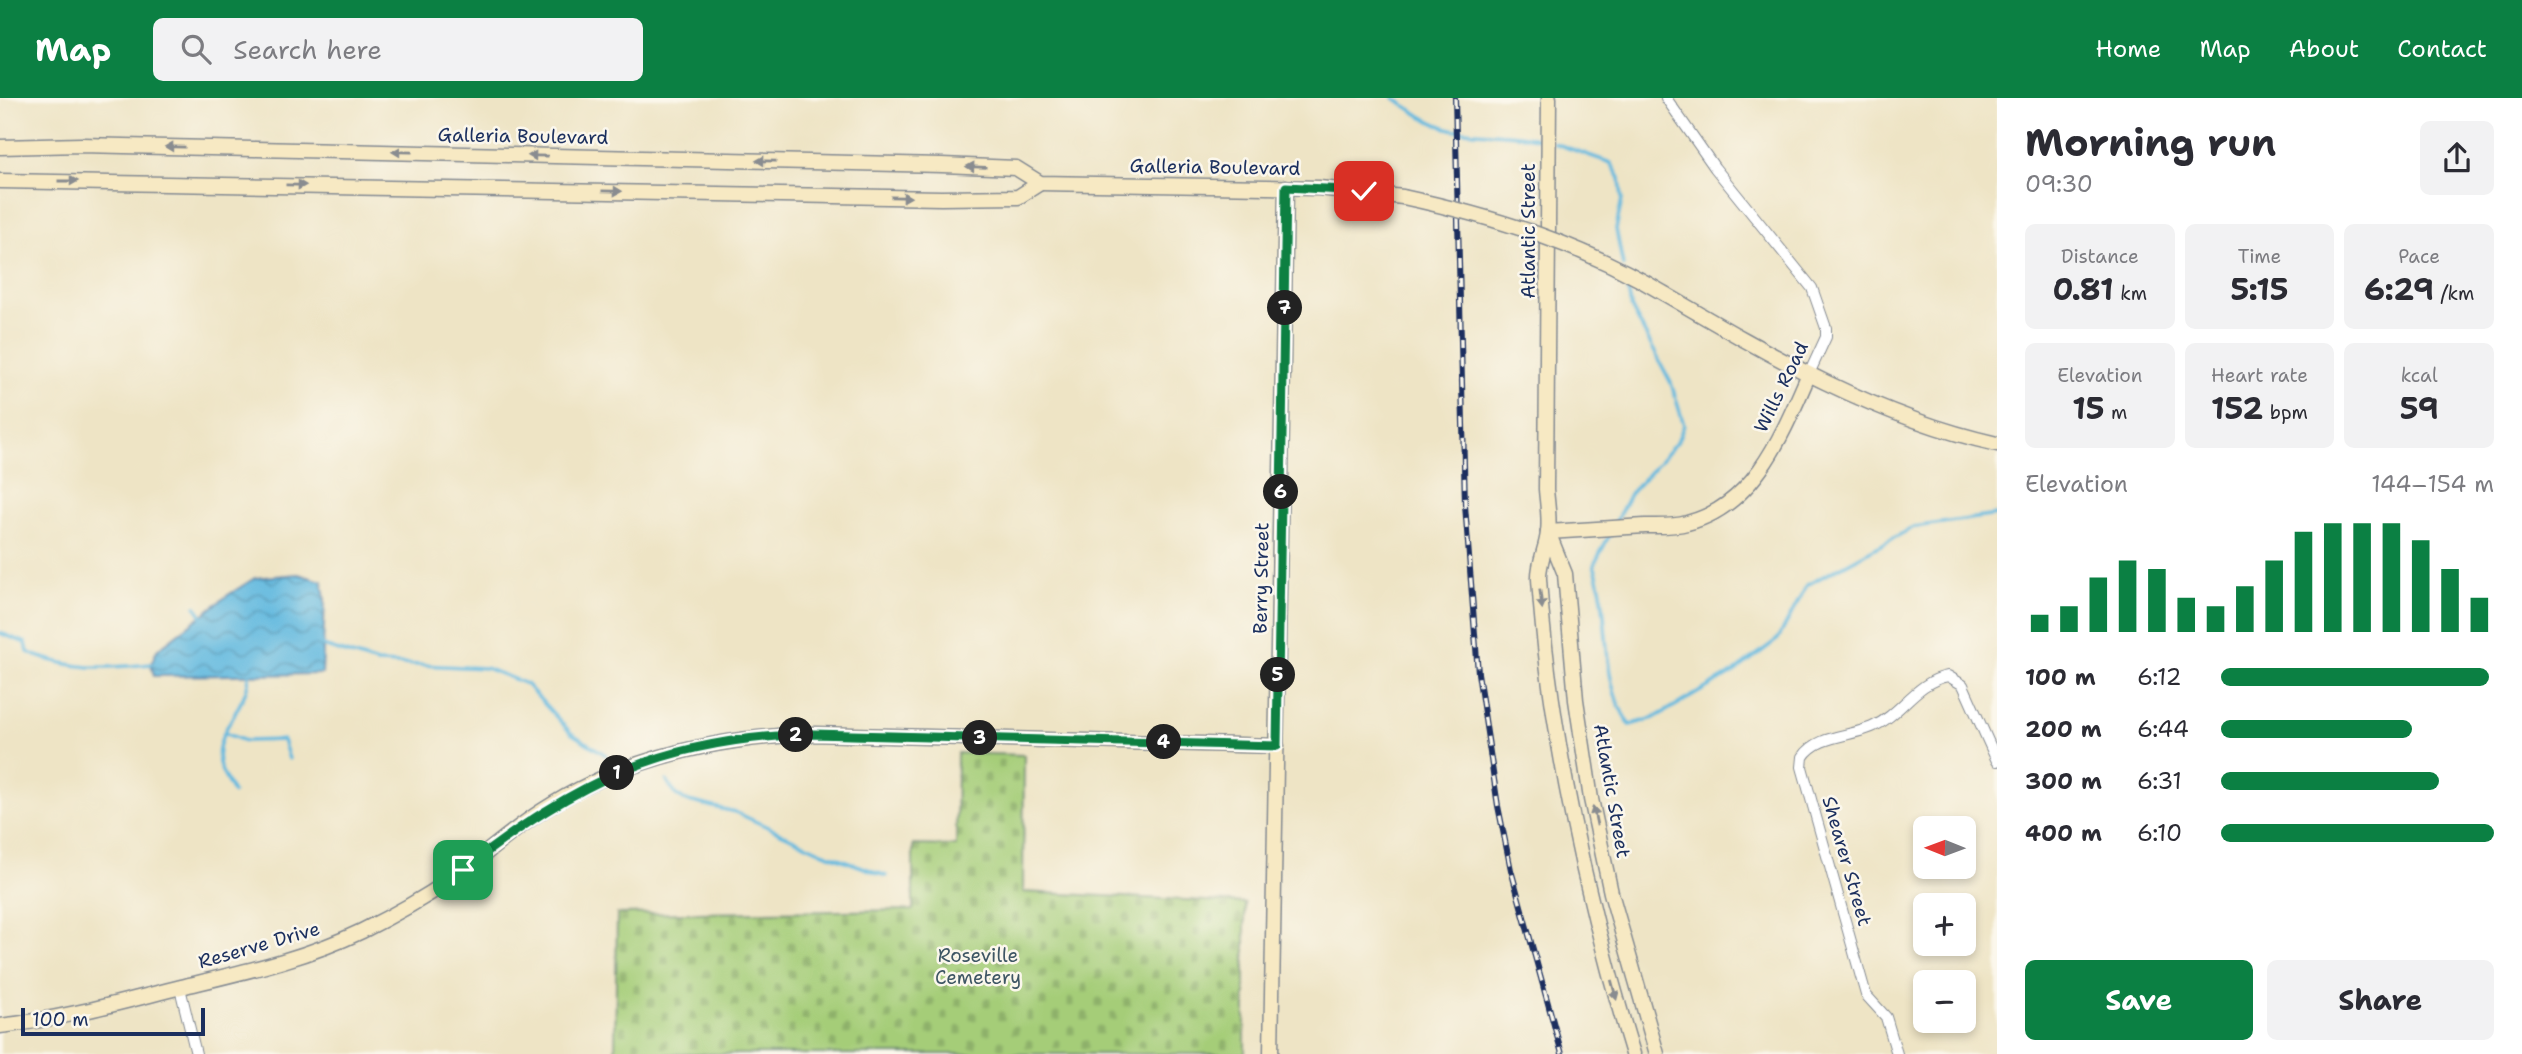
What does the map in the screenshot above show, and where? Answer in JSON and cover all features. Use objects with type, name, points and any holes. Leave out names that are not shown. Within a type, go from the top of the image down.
[{"type":"main road","name":"Atlantic Street","points":[[1549,100],[1548,532],[1538,575],[1558,729],[1576,826],[1613,989],[1633,1054]]},
{"type":"main road","name":"Galleria Boulevard","points":[[0,147],[80,145],[1016,168],[1040,183],[1364,191],[1403,197],[1520,226],[1627,271],[1808,376],[1894,412],[1997,444]]},
{"type":"main road","name":"Galleria Boulevard","points":[[0,181],[941,198],[1018,197],[1040,183]]},
{"type":"main road","name":"Berry Street","points":[[1271,1054],[1286,187]]},
{"type":"main road","name":"Wills Road","points":[[1548,532],[1685,524],[1704,518],[1738,496],[1766,461],[1808,376]]},
{"type":"main road","name":"Atlantic Street","points":[[1548,532],[1565,574],[1577,700],[1591,799],[1633,978],[1657,1054]]},
{"type":"main road","name":"Reserve Drive","points":[[0,1026],[77,1014],[283,962],[342,940],[399,912],[442,885],[559,801],[632,767],[691,748],[752,737],[813,734],[1277,746]]},
{"type":"main road","points":[[1576,826],[1589,842],[1617,963],[1623,972],[1633,978]]},
{"type":"street","name":"Wills Road","points":[[1666,98],[1695,142],[1812,288],[1826,328],[1826,337],[1808,376]]},
{"type":"street","name":"Shearer Street","points":[[1897,1054],[1886,1017],[1866,995],[1802,767],[1803,757],[1815,744],[1872,727],[1883,721],[1921,687],[1948,676],[1963,685],[1997,761]]},
{"type":"street","points":[[180,988],[196,1054]]},
{"type":"green space","name":"Roseville Cemetery","points":[[957,753],[1024,755],[1023,892],[1245,903],[1245,1054],[615,1054],[617,914],[913,910],[913,845],[956,846]]},
{"type":"water","points":[[298,574],[322,581],[325,598],[322,674],[154,676],[151,664],[157,650],[228,595],[255,578]]},
{"type":"waterway","points":[[1394,98],[1414,112],[1451,129],[1521,135],[1544,140]]},
{"type":"waterway","points":[[1554,143],[1611,163],[1620,178],[1622,199],[1616,229],[1623,266]]},
{"type":"waterway","points":[[1614,525],[1630,494],[1677,442],[1684,425],[1671,383],[1631,307],[1626,277]]},
{"type":"waterway","points":[[1611,532],[1594,565],[1600,585],[1613,688],[1630,725],[1654,718],[1734,672],[1778,639],[1807,585],[1914,527],[1997,515]]},
{"type":"waterway","points":[[195,606],[202,616]]},
{"type":"waterway","points":[[0,633],[26,643],[28,652],[34,655],[65,664],[106,667],[151,664]]},
{"type":"waterway","points":[[323,646],[377,663],[486,668],[526,684],[571,733],[606,755]]},
{"type":"waterway","points":[[233,793],[220,767],[219,751],[221,740],[243,698],[249,675]]},
{"type":"waterway","points":[[224,733],[245,741],[283,740],[289,759]]},
{"type":"waterway","points":[[667,781],[676,795],[684,800],[735,812],[822,852],[886,876]]},
{"type":"railway","points":[[1455,98],[1465,505],[1478,673],[1498,806],[1511,870],[1562,1054]]},
{"type":"route","points":[[463,870],[542,811],[596,782],[673,753],[752,737],[813,734],[1277,746],[1286,187],[1364,191]]}]
